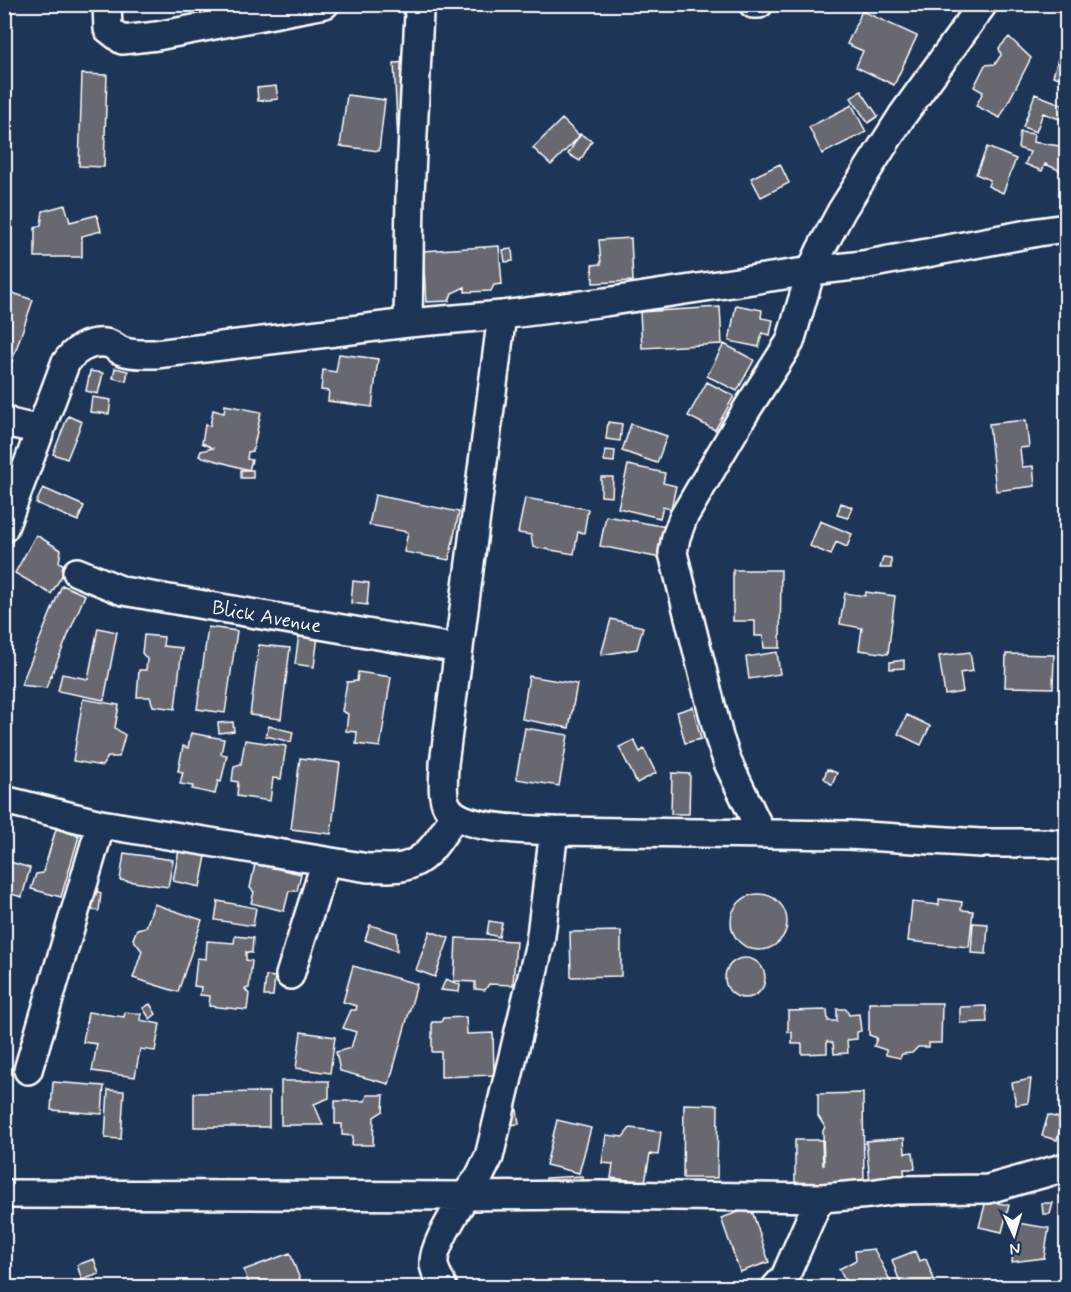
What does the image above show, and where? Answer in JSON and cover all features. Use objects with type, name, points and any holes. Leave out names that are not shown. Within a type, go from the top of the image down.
[{"type":"street","points":[[108,4],[108,29],[122,40],[157,36],[325,4]]},
{"type":"street","points":[[408,323],[410,194],[419,14],[417,4]]},
{"type":"street","points":[[753,4],[759,4]]},
{"type":"street","points":[[762,834],[728,763],[719,737],[673,553],[676,537],[683,518],[747,409],[790,342],[811,271],[842,210],[902,117],[983,4]]},
{"type":"street","points":[[4,528],[64,364],[71,354],[81,347],[106,343],[123,352],[156,354],[408,323],[502,315],[863,265],[1066,228]]},
{"type":"street","points":[[502,315],[444,764],[446,805],[455,816],[469,822],[496,827],[554,831],[848,835],[981,843],[1066,845]]},
{"type":"street","points":[[4,419],[10,423],[40,430]]},
{"type":"street","name":"Blick Avenue","points":[[77,572],[123,591],[459,649]]},
{"type":"street","points":[[4,800],[101,824],[368,867],[401,867],[423,857],[430,851],[455,816]]},
{"type":"street","points":[[28,1070],[101,824]]},
{"type":"street","points":[[443,1287],[434,1268],[434,1254],[489,1157],[540,943],[554,831]]},
{"type":"street","points":[[290,975],[326,861]]},
{"type":"street","points":[[4,1194],[599,1195],[822,1198],[896,1190],[988,1189],[1066,1167]]},
{"type":"street","points":[[775,1287],[785,1277],[815,1208],[822,1198]]},
{"type":"building","points":[[862,11],[917,36],[894,85],[856,67],[863,51],[847,44]]},
{"type":"building","points":[[1009,37],[1031,58],[1000,118],[976,106],[983,92],[974,87],[985,65],[995,64],[1001,55],[999,48]]},
{"type":"building","points":[[1062,45],[1066,46],[1066,80],[1053,76]]},
{"type":"building","points":[[412,62],[399,161],[394,63]]},
{"type":"building","points":[[82,74],[107,75],[104,167],[79,166]]},
{"type":"building","points":[[276,86],[278,99],[258,101],[257,88]]},
{"type":"building","points":[[861,91],[878,116],[868,123],[851,98]]},
{"type":"building","points":[[1035,94],[1066,106],[1062,120],[1043,113],[1036,132],[1023,127]]},
{"type":"building","points":[[347,95],[385,100],[379,151],[340,146]]},
{"type":"building","points":[[852,105],[866,132],[822,154],[809,127]]},
{"type":"building","points":[[562,119],[580,136],[551,165],[533,148]]},
{"type":"building","points":[[1020,132],[1034,134],[1033,142],[1066,147],[1066,173],[1045,164],[1042,171],[1025,164],[1030,152],[1018,148]]},
{"type":"building","points":[[580,134],[592,141],[580,161],[568,154]]},
{"type":"building","points":[[987,147],[1016,159],[1003,193],[988,186],[990,180],[976,174]]},
{"type":"building","points":[[780,164],[789,183],[761,197],[751,178]]},
{"type":"building","points":[[65,205],[70,222],[97,215],[101,231],[82,236],[82,257],[35,257],[35,228],[41,225],[43,211]]},
{"type":"building","points":[[631,238],[633,281],[593,283],[592,265],[601,264],[599,240]]},
{"type":"building","points":[[499,246],[502,284],[494,285],[491,291],[465,292],[465,287],[452,293],[449,301],[426,302],[423,251]]},
{"type":"building","points":[[512,249],[513,261],[505,262],[503,250]]},
{"type":"building","points":[[4,290],[33,300],[11,364],[4,362]]},
{"type":"building","points":[[736,305],[762,310],[761,318],[773,320],[770,335],[762,333],[759,347],[729,341]]},
{"type":"building","points":[[720,307],[722,344],[642,348],[640,312]]},
{"type":"building","points":[[724,344],[754,360],[737,391],[707,376]]},
{"type":"building","points":[[339,354],[378,359],[372,407],[328,401],[329,391],[321,390],[323,370],[336,372]]},
{"type":"building","points":[[115,368],[128,371],[126,381],[113,378]]},
{"type":"building","points":[[90,371],[103,373],[98,394],[86,391]]},
{"type":"building","points":[[707,382],[734,396],[715,430],[688,416]]},
{"type":"building","points":[[92,397],[111,400],[109,414],[90,412]]},
{"type":"building","points":[[225,405],[261,412],[253,451],[248,452],[247,459],[252,460],[249,470],[199,456],[201,451],[213,448],[202,443],[205,425],[210,426],[213,410],[224,413]]},
{"type":"building","points":[[68,416],[82,422],[67,459],[53,454]]},
{"type":"building","points":[[1026,420],[1029,447],[1020,448],[1022,467],[1033,466],[1035,486],[996,491],[989,424]]},
{"type":"building","points":[[608,422],[622,424],[620,441],[606,439]]},
{"type":"building","points":[[631,424],[667,436],[657,463],[622,451]]},
{"type":"building","points":[[605,450],[615,451],[614,462],[604,461]]},
{"type":"building","points":[[628,465],[665,473],[663,483],[676,486],[671,509],[663,507],[660,518],[618,508]]},
{"type":"building","points":[[241,470],[253,470],[253,478],[241,478]]},
{"type":"building","points":[[601,477],[613,477],[612,497],[601,496]]},
{"type":"building","points":[[43,488],[84,506],[78,521],[36,503]]},
{"type":"building","points":[[375,495],[459,512],[449,560],[404,552],[408,532],[369,525]]},
{"type":"building","points":[[525,498],[588,509],[584,533],[578,532],[574,554],[533,547],[531,535],[518,533]]},
{"type":"building","points":[[841,503],[852,507],[848,518],[837,515]]},
{"type":"building","points":[[606,516],[667,527],[661,558],[600,546]]},
{"type":"building","points":[[820,521],[852,534],[847,547],[836,542],[831,555],[810,546]]},
{"type":"building","points":[[36,535],[61,550],[59,562],[67,567],[51,594],[15,573]]},
{"type":"building","points":[[883,557],[891,558],[891,568],[880,568]]},
{"type":"building","points":[[733,570],[781,570],[780,648],[764,648],[763,636],[755,636],[755,621],[733,621]]},
{"type":"building","points":[[353,581],[369,583],[367,605],[351,603]]},
{"type":"building","points":[[62,585],[85,595],[46,688],[21,685]]},
{"type":"building","points":[[866,592],[895,596],[888,654],[859,650],[862,628],[840,624],[845,593],[865,596]]},
{"type":"building","points":[[611,619],[643,627],[637,649],[601,655]]},
{"type":"building","points":[[208,627],[237,631],[225,713],[197,709]]},
{"type":"building","points":[[98,628],[117,632],[104,700],[58,691],[62,674],[88,679]]},
{"type":"building","points":[[299,634],[318,636],[314,667],[295,664]]},
{"type":"building","points":[[144,635],[164,637],[163,646],[182,648],[175,709],[153,706],[150,697],[137,697],[139,670],[146,670],[147,659],[142,653]]},
{"type":"building","points":[[259,645],[290,648],[281,719],[250,715]]},
{"type":"building","points":[[777,652],[780,674],[749,679],[746,657]]},
{"type":"building","points":[[970,652],[973,671],[960,673],[963,692],[945,695],[939,656]]},
{"type":"building","points":[[1006,654],[1054,655],[1053,688],[1005,687]]},
{"type":"building","points":[[904,660],[904,668],[890,669],[890,662]]},
{"type":"building","points":[[358,672],[391,677],[380,747],[356,744],[357,732],[346,731],[348,714],[342,711],[347,682],[357,681]]},
{"type":"building","points":[[529,676],[577,684],[569,728],[522,719]]},
{"type":"building","points":[[83,699],[119,705],[115,728],[125,735],[119,757],[108,757],[102,766],[73,761]]},
{"type":"building","points":[[693,707],[701,739],[685,743],[677,712]]},
{"type":"building","points":[[907,715],[930,726],[921,745],[898,734]]},
{"type":"building","points":[[233,722],[234,731],[219,733],[218,723]]},
{"type":"building","points":[[269,726],[293,732],[291,742],[266,736]]},
{"type":"building","points":[[525,728],[568,735],[559,786],[516,779]]},
{"type":"building","points":[[191,733],[224,739],[221,754],[227,755],[221,782],[218,781],[215,794],[180,784],[183,772],[178,771],[183,746],[188,748]]},
{"type":"building","points":[[245,740],[286,746],[281,779],[273,778],[270,801],[237,796],[238,782],[232,781],[234,766],[241,764]]},
{"type":"building","points":[[634,740],[640,752],[644,749],[656,773],[637,783],[619,747]]},
{"type":"building","points":[[300,758],[340,763],[331,834],[291,829]]},
{"type":"building","points":[[827,769],[837,773],[832,785],[824,778]]},
{"type":"building","points":[[672,773],[690,774],[689,814],[671,814]]},
{"type":"building","points":[[56,829],[79,836],[61,897],[31,889],[36,874],[43,873]]},
{"type":"building","points":[[179,850],[206,856],[200,887],[173,881]]},
{"type":"building","points":[[124,853],[173,860],[168,887],[120,880]]},
{"type":"building","points":[[4,860],[30,868],[22,897],[4,892]]},
{"type":"building","points":[[255,864],[301,874],[297,891],[289,891],[284,911],[251,903],[254,892],[250,888]]},
{"type":"building","points":[[94,890],[101,893],[99,911],[92,910]]},
{"type":"building","points":[[759,894],[770,896],[779,902],[785,911],[787,922],[785,933],[779,942],[770,948],[759,950],[748,948],[739,942],[733,933],[731,922],[733,911],[739,902],[748,896]]},
{"type":"building","points":[[939,899],[962,902],[961,910],[973,911],[969,947],[908,941],[912,902],[939,905]]},
{"type":"building","points":[[218,901],[256,908],[253,926],[215,920]]},
{"type":"building","points":[[154,904],[202,920],[178,992],[133,978],[142,951],[133,939],[137,929],[146,927]]},
{"type":"building","points":[[489,921],[502,923],[499,937],[487,934]]},
{"type":"building","points":[[973,923],[988,924],[986,954],[971,953]]},
{"type":"building","points":[[370,925],[397,933],[397,951],[365,940]]},
{"type":"building","points":[[430,931],[449,938],[435,977],[416,970]]},
{"type":"building","points":[[621,931],[621,976],[571,977],[570,932]]},
{"type":"building","points":[[235,936],[253,938],[252,953],[246,952],[246,960],[252,961],[249,988],[245,989],[249,994],[247,1010],[209,1006],[210,996],[200,995],[201,987],[194,986],[197,958],[206,959],[207,941],[234,943]]},
{"type":"building","points":[[456,938],[516,941],[513,985],[489,984],[485,990],[475,989],[475,982],[454,981]]},
{"type":"building","points":[[745,958],[759,964],[765,978],[759,992],[745,998],[731,992],[725,978],[731,964]]},
{"type":"building","points":[[353,966],[417,984],[389,1084],[340,1071],[336,1052],[351,1048],[356,1032],[343,1028],[351,1010],[356,1010],[357,1006],[343,1002]]},
{"type":"building","points":[[266,976],[275,977],[273,996],[264,996]]},
{"type":"building","points":[[446,979],[460,985],[459,992],[441,990]]},
{"type":"building","points":[[869,1003],[942,1003],[941,1043],[929,1043],[929,1047],[918,1047],[912,1053],[902,1054],[900,1058],[886,1055],[886,1050],[874,1046],[877,1038],[869,1035]]},
{"type":"building","points":[[150,1004],[156,1014],[150,1019],[143,1008]]},
{"type":"building","points":[[986,1006],[987,1022],[960,1023],[960,1007]]},
{"type":"building","points":[[837,1009],[846,1009],[849,1015],[859,1014],[861,1031],[857,1032],[857,1039],[847,1040],[848,1053],[834,1054],[833,1043],[827,1041],[827,1053],[802,1054],[802,1044],[792,1044],[792,1032],[788,1032],[788,1011],[827,1010],[828,1021],[837,1021]]},
{"type":"building","points":[[88,1012],[124,1017],[125,1012],[141,1014],[140,1020],[160,1024],[155,1051],[140,1049],[135,1077],[92,1071],[97,1044],[83,1042]]},
{"type":"building","points":[[466,1017],[467,1034],[493,1033],[494,1075],[441,1077],[441,1052],[432,1052],[432,1022],[441,1022],[443,1018]]},
{"type":"building","points":[[301,1032],[335,1037],[330,1073],[296,1068]]},
{"type":"building","points":[[1031,1079],[1028,1103],[1016,1105],[1012,1083]]},
{"type":"building","points":[[281,1081],[329,1081],[329,1098],[314,1104],[323,1125],[281,1125]]},
{"type":"building","points":[[53,1082],[104,1086],[102,1114],[51,1110]]},
{"type":"building","points":[[108,1090],[124,1091],[121,1139],[105,1138]]},
{"type":"building","points":[[269,1092],[269,1127],[194,1127],[194,1093]]},
{"type":"building","points":[[863,1093],[864,1185],[795,1186],[795,1140],[822,1140],[824,1165],[823,1131],[825,1127],[818,1116],[818,1094]]},
{"type":"building","points":[[367,1095],[384,1095],[383,1111],[374,1117],[373,1145],[352,1145],[353,1136],[342,1135],[342,1124],[335,1124],[335,1101],[365,1101]]},
{"type":"building","points":[[684,1104],[718,1105],[717,1178],[683,1178]]},
{"type":"building","points":[[511,1109],[517,1110],[519,1124],[508,1125]]},
{"type":"building","points":[[1048,1115],[1063,1119],[1057,1140],[1042,1136]]},
{"type":"building","points":[[557,1120],[591,1128],[579,1173],[546,1165]]},
{"type":"building","points":[[630,1128],[661,1132],[658,1155],[650,1154],[645,1182],[611,1178],[613,1164],[602,1163],[606,1135],[623,1137]]},
{"type":"building","points":[[904,1138],[905,1153],[913,1152],[915,1169],[904,1169],[905,1180],[870,1183],[866,1141]]},
{"type":"building","points":[[582,1176],[583,1189],[546,1190],[546,1178]]},
{"type":"building","points":[[986,1201],[1009,1205],[1002,1232],[979,1227]]},
{"type":"building","points":[[1042,1203],[1053,1203],[1050,1214],[1043,1214]]},
{"type":"building","points":[[751,1208],[769,1262],[740,1272],[721,1218]]},
{"type":"building","points":[[1017,1223],[1049,1228],[1044,1258],[1012,1262]]},
{"type":"building","points":[[874,1249],[894,1288],[849,1288],[839,1269],[856,1260],[855,1251]]},
{"type":"building","points":[[915,1251],[919,1261],[926,1259],[937,1288],[902,1288],[892,1260]]},
{"type":"building","points":[[290,1253],[303,1288],[250,1288],[244,1270]]},
{"type":"building","points":[[94,1259],[99,1274],[82,1280],[77,1265]]}]
